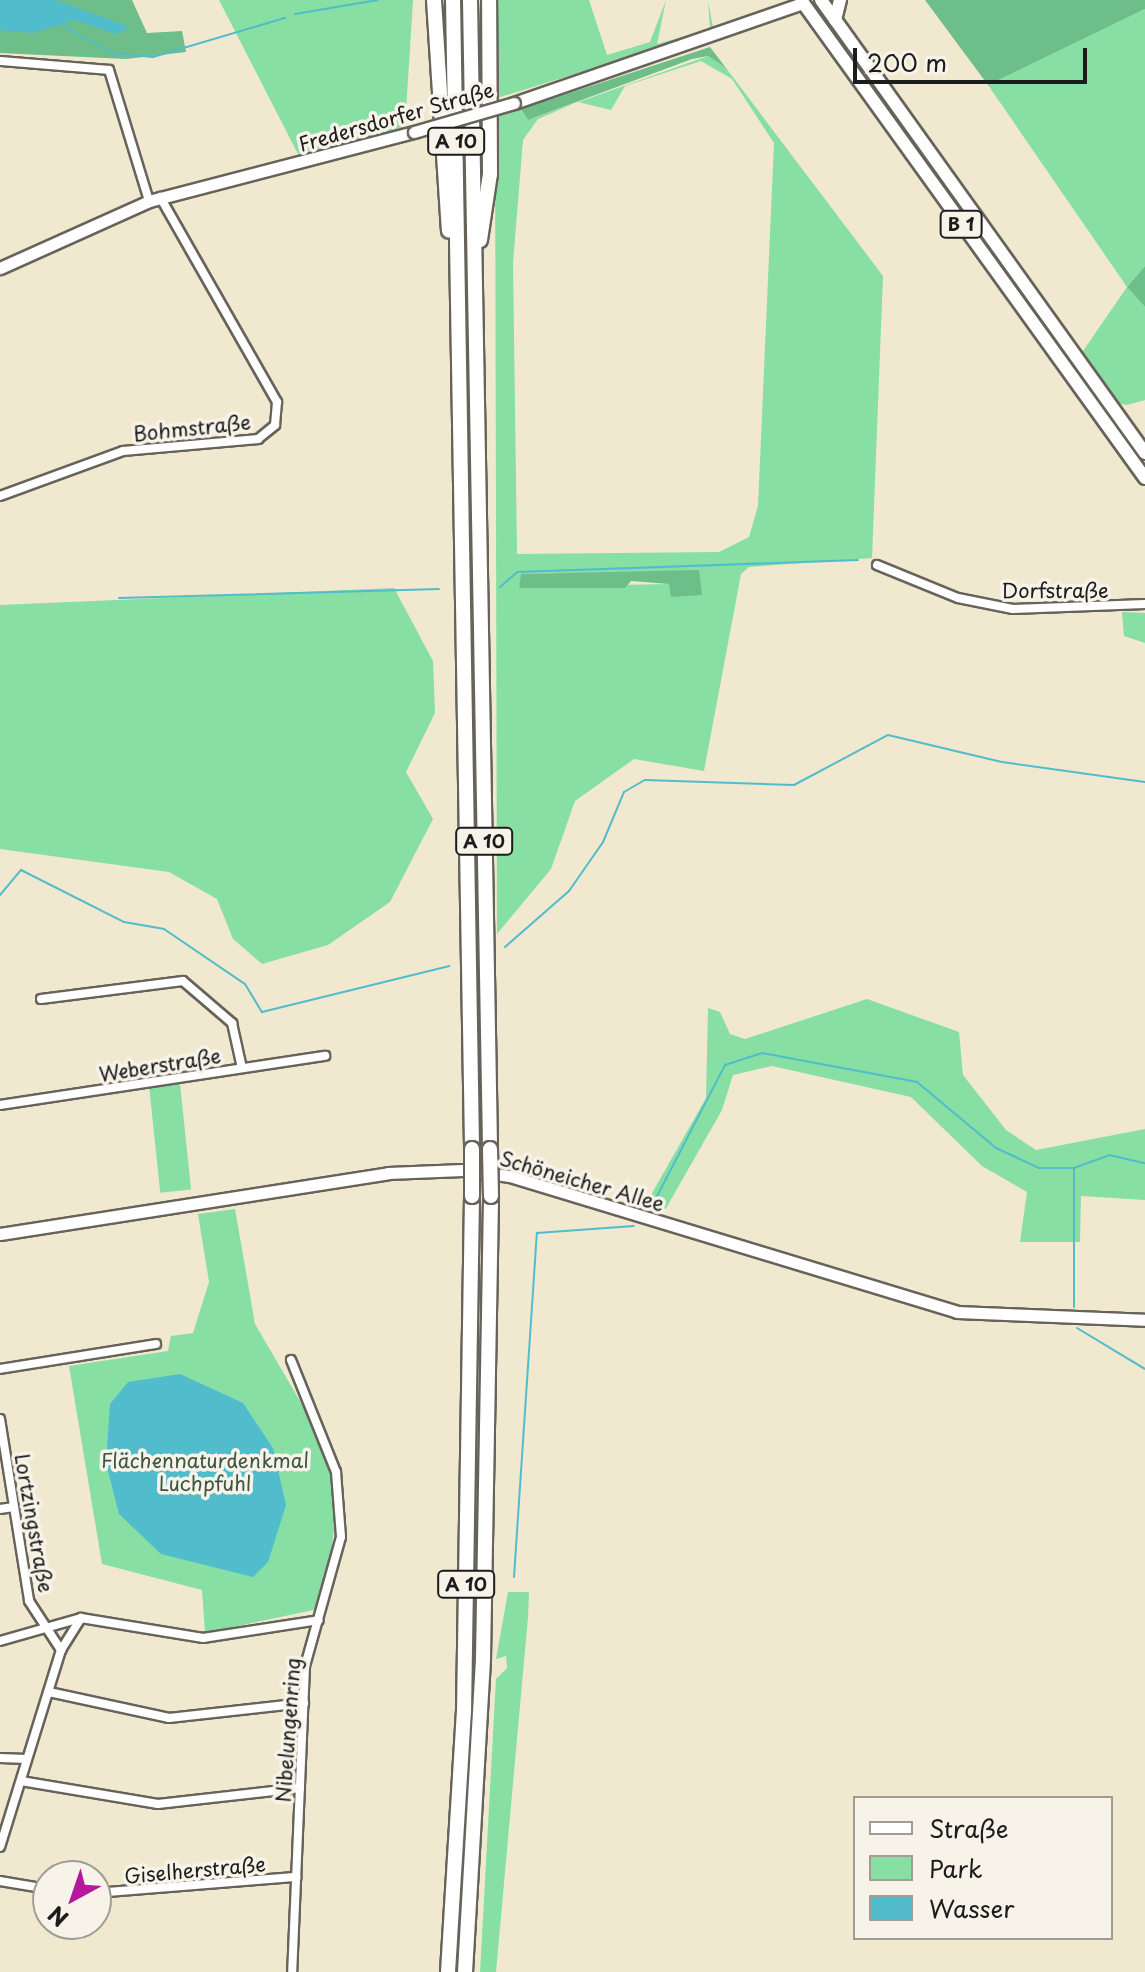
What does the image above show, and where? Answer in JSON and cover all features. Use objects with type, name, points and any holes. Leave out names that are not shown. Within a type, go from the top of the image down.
[{"type":"highway","points":[[434,0],[440,174],[458,282]]},
{"type":"highway","name":"A 10","points":[[448,1972],[464,1712],[472,1196],[453,0]]},
{"type":"highway","name":"A 10","points":[[465,1972],[483,1658],[491,1196],[470,0]]},
{"type":"highway","points":[[474,280],[490,174],[489,0]]},
{"type":"main road","points":[[803,1],[825,0]]},
{"type":"main road","name":"B 1","points":[[825,0],[835,20],[1145,453]]},
{"type":"main road","points":[[835,20],[840,0]]},
{"type":"main road","name":"B 1","points":[[803,1],[1145,478]]},
{"type":"street","name":"Fredersdorfer Straße","points":[[0,268],[155,199],[514,103],[803,1]]},
{"type":"street","name":"Bohmstraße","points":[[0,61],[109,70],[155,199],[277,402],[275,425],[258,439],[123,451],[0,496]]},
{"type":"street","name":"Dorfstraße","points":[[877,565],[958,598],[1013,609],[1145,604]]},
{"type":"street","points":[[41,999],[183,981],[232,1023],[242,1068]]},
{"type":"street","name":"Weberstraße","points":[[0,1105],[325,1056]]},
{"type":"street","name":"Schöneicher Allee","points":[[0,1234],[388,1173],[463,1170],[510,1176],[957,1312],[1145,1320]]},
{"type":"street","points":[[0,1369],[156,1344]]},
{"type":"street","name":"Nibelungenring","points":[[291,1360],[330,1452],[341,1501],[339,1560],[306,1658],[292,1972]]},
{"type":"street","name":"Lortzingstraße","points":[[0,1419],[29,1601],[49,1626],[61,1650]]},
{"type":"street","points":[[0,1509],[14,1507]]},
{"type":"street","points":[[0,1641],[81,1618],[195,1638],[319,1620]]},
{"type":"street","points":[[0,1847],[61,1650],[81,1618]]},
{"type":"street","points":[[49,1692],[169,1718],[304,1703]]},
{"type":"street","points":[[0,1758],[27,1759]]},
{"type":"street","points":[[21,1781],[158,1804],[300,1788]]},
{"type":"street","name":"Giselherstraße","points":[[112,1892],[296,1877]]},
{"type":"street","points":[[0,1881],[32,1886]]},
{"type":"green space","points":[[0,0],[132,0],[147,33],[182,31],[186,52],[126,59],[0,53]]},
{"type":"green space","points":[[219,0],[413,0],[405,127],[298,154]]},
{"type":"green space","points":[[498,0],[589,0],[607,55],[650,42],[666,0],[657,44],[710,29],[708,1],[713,27],[710,32],[494,99]]},
{"type":"green space","points":[[925,0],[1145,0],[1145,9],[988,85]]},
{"type":"green space","points":[[1145,9],[1145,266],[1127,287],[988,85]]},
{"type":"green space","points":[[710,47],[726,68],[708,56],[692,59],[528,120],[521,109]]},
{"type":"green space","points":[[708,56],[726,68],[883,276],[872,558],[749,567],[741,574],[704,771],[634,759],[575,801],[551,869],[497,934],[495,114],[521,109],[528,120],[575,103],[538,119],[523,140],[513,263],[517,554],[719,552],[749,537],[758,506],[774,143],[732,79],[701,61],[625,86],[611,110],[578,102]],"holes":[[[699,571],[669,584],[519,587],[522,574]]]},
{"type":"green space","points":[[1145,266],[1145,307],[1127,287]]},
{"type":"green space","points":[[1127,287],[1145,307],[1145,400],[1127,405],[1117,403],[1081,354]]},
{"type":"green space","points":[[699,570],[702,595],[671,597],[669,584],[631,581],[625,588],[519,588],[521,574]]},
{"type":"green space","points":[[394,588],[433,661],[435,713],[406,772],[433,819],[390,902],[328,945],[262,964],[233,939],[217,899],[169,872],[0,849],[0,605]]},
{"type":"green space","points":[[1122,612],[1145,613],[1145,643],[1124,636]]},
{"type":"green space","points":[[867,999],[959,1032],[963,1075],[1006,1130],[1036,1150],[1145,1129],[1145,1200],[1081,1196],[1080,1242],[1020,1242],[1027,1192],[982,1166],[911,1097],[772,1066],[733,1075],[722,1110],[665,1210],[647,1202],[706,1098],[708,1008],[720,1012],[730,1034],[745,1039]]},
{"type":"green space","points":[[180,1084],[191,1189],[160,1193],[149,1087]]},
{"type":"green space","name":"Flächennaturdenkmal Luchpfuhl","points":[[235,1209],[255,1324],[311,1420],[335,1483],[336,1511],[326,1600],[318,1609],[205,1633],[202,1590],[102,1564],[69,1366],[168,1351],[171,1336],[193,1333],[209,1282],[198,1214]]},
{"type":"green space","points":[[508,1592],[529,1592],[528,1617],[496,1972],[480,1972],[496,1679],[507,1668],[506,1656],[496,1659]]},
{"type":"water","points":[[0,0],[55,0],[130,27],[116,34],[74,20],[33,33],[0,30]]},
{"type":"water","points":[[180,1374],[243,1403],[273,1448],[286,1505],[268,1562],[253,1577],[161,1554],[119,1514],[106,1463],[110,1404],[128,1382]]},
{"type":"waterway","points":[[295,14],[378,0]]},
{"type":"waterway","points":[[60,24],[112,53],[153,57],[285,18]]},
{"type":"waterway","points":[[500,587],[517,572],[858,560]]},
{"type":"waterway","points":[[119,598],[439,589]]},
{"type":"waterway","points":[[505,947],[569,891],[603,842],[624,792],[645,780],[794,785],[888,735],[1002,762],[1145,782]]},
{"type":"waterway","points":[[0,895],[21,870],[124,922],[164,929],[245,984],[262,1012],[449,966]]},
{"type":"waterway","points":[[653,1204],[725,1065],[762,1053],[917,1082],[996,1148],[1039,1168],[1074,1168],[1109,1155],[1145,1163]]},
{"type":"waterway","points":[[1074,1168],[1074,1307]]},
{"type":"waterway","points":[[514,1577],[537,1233],[634,1226]]},
{"type":"waterway","points":[[1077,1328],[1145,1369]]}]
